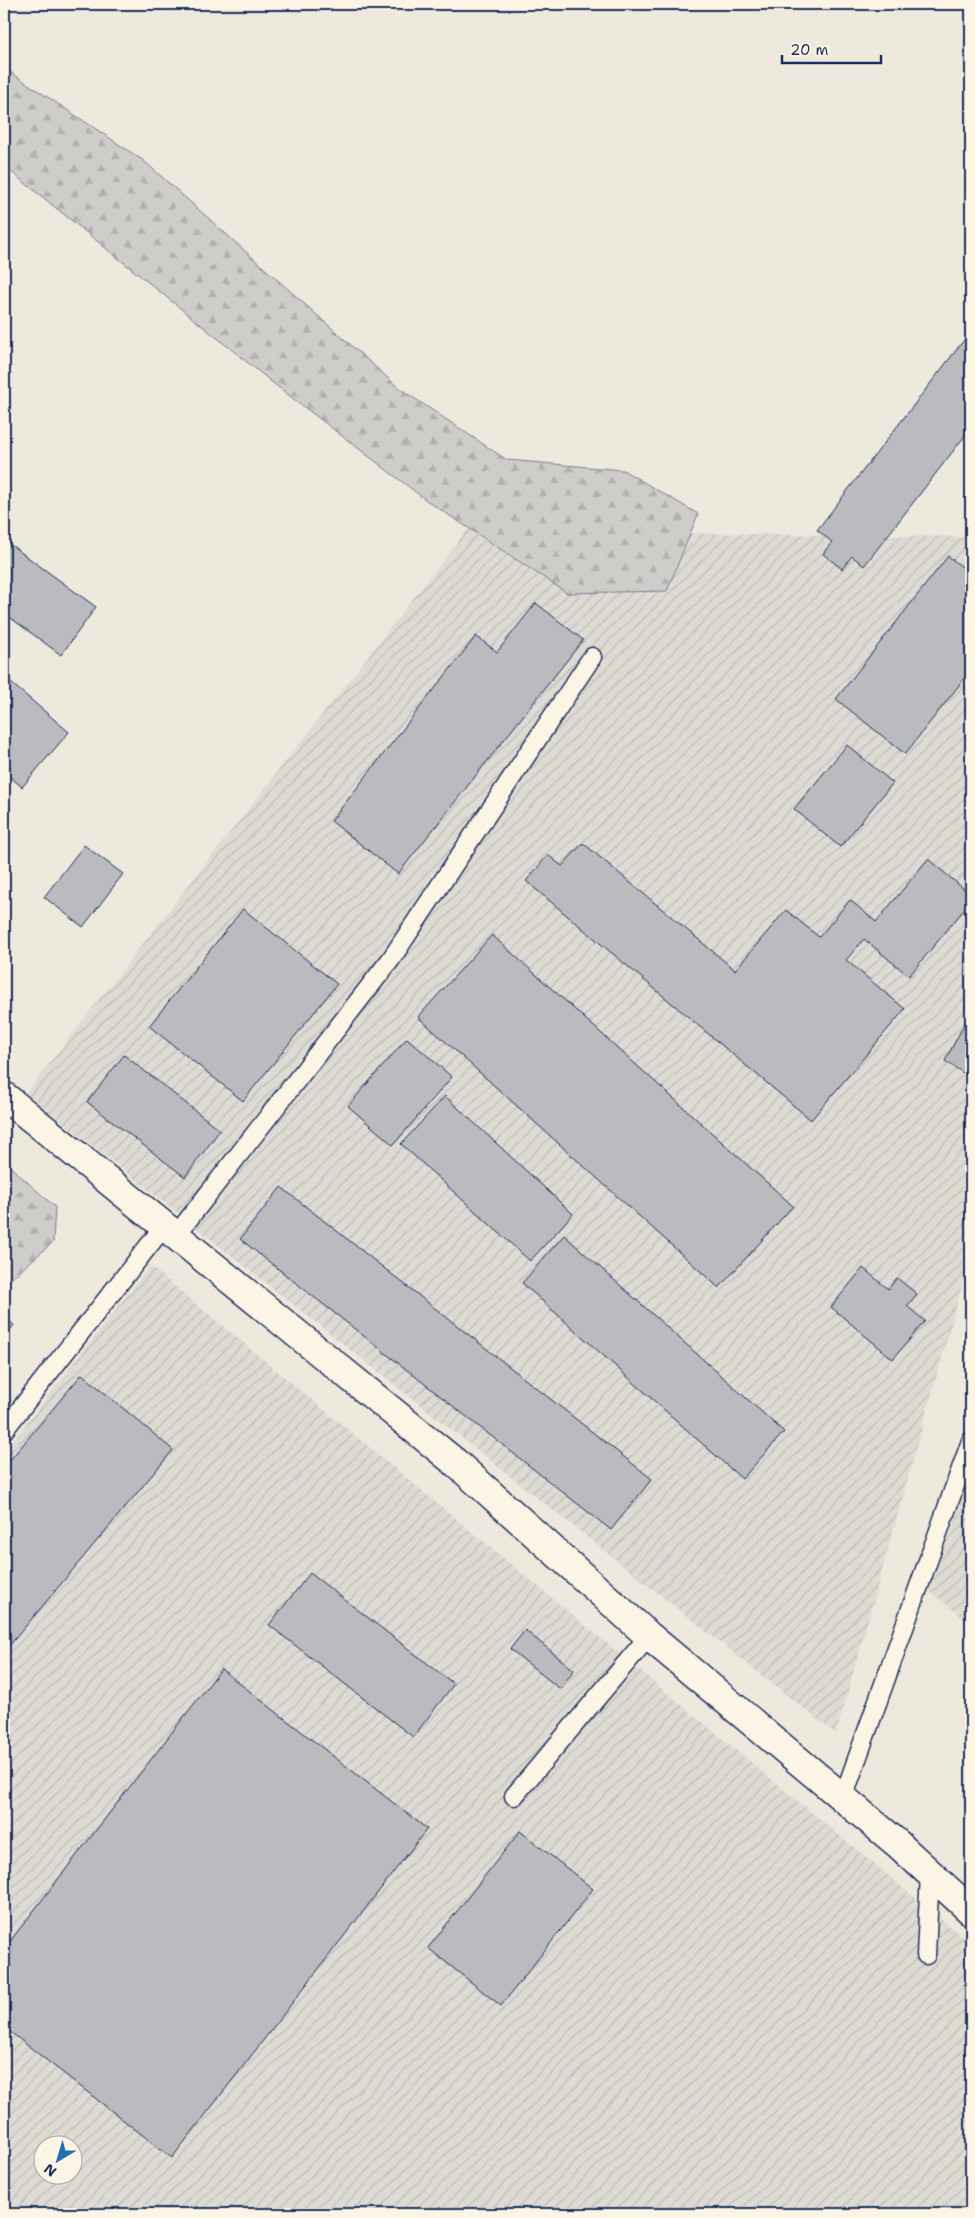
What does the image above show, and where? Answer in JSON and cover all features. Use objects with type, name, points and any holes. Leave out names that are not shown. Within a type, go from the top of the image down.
[{"type":"street","points":[[4,1096],[456,1463],[650,1636],[843,1798],[971,1911]]},
{"type":"lane","points":[[4,1430],[171,1230],[391,959],[592,657]]},
{"type":"lane","points":[[843,1798],[971,1441]]},
{"type":"lane","points":[[514,1796],[650,1636]]},
{"type":"lane","points":[[926,1955],[930,1873]]},
{"type":"shaded area","points":[[467,530],[971,537],[971,1254],[836,1734],[26,1093]]},
{"type":"shaded area","points":[[150,1266],[971,1944],[971,2214],[4,2214],[4,1452]]},
{"type":"shaded area","points":[[971,1474],[971,1624],[929,1591]]},
{"type":"green space","points":[[4,68],[144,161],[399,388],[507,460],[623,470],[698,514],[667,591],[567,593],[426,500],[278,387],[4,166]]},
{"type":"green space","points":[[4,1161],[55,1207],[53,1242],[4,1285]]},
{"type":"building","points":[[971,331],[971,428],[864,566],[852,556],[842,569],[823,554],[832,542],[817,530]]},
{"type":"building","points":[[4,540],[96,607],[61,655],[4,613]]},
{"type":"building","points":[[948,556],[971,574],[971,670],[905,754],[836,699]]},
{"type":"building","points":[[536,603],[583,640],[398,874],[331,821],[476,636],[497,652]]},
{"type":"building","points":[[4,677],[69,732],[22,787],[4,772]]},
{"type":"building","points":[[847,745],[893,783],[840,847],[794,809]]},
{"type":"building","points":[[583,843],[735,970],[786,910],[819,937],[850,900],[876,922],[928,859],[971,895],[971,901],[909,976],[864,939],[846,960],[905,1009],[811,1120],[526,881],[548,855],[562,866]]},
{"type":"building","points":[[84,845],[123,874],[83,927],[44,897]]},
{"type":"building","points":[[243,909],[337,984],[243,1101],[149,1026]]},
{"type":"building","points":[[492,935],[793,1206],[719,1288],[418,1017]]},
{"type":"building","points":[[971,1011],[971,1078],[945,1061]]},
{"type":"building","points":[[407,1038],[452,1077],[393,1145],[348,1106]]},
{"type":"building","points":[[124,1055],[220,1130],[185,1177],[87,1102]]},
{"type":"building","points":[[445,1096],[573,1214],[530,1261],[401,1144]]},
{"type":"building","points":[[281,1187],[652,1479],[611,1530],[240,1239]]},
{"type":"building","points":[[564,1235],[784,1432],[742,1479],[522,1283]]},
{"type":"building","points":[[863,1268],[888,1289],[897,1278],[917,1294],[907,1306],[925,1321],[893,1359],[831,1307]]},
{"type":"building","points":[[4,1316],[14,1325],[4,1338]]},
{"type":"building","points":[[82,1374],[173,1450],[4,1652],[4,1467]]},
{"type":"building","points":[[310,1573],[454,1684],[413,1737],[269,1625]]},
{"type":"building","points":[[525,1630],[574,1670],[560,1689],[510,1649]]},
{"type":"building","points":[[221,1669],[427,1829],[172,2158],[4,2027],[4,1949]]},
{"type":"building","points":[[520,1831],[593,1889],[501,2006],[428,1948]]}]
